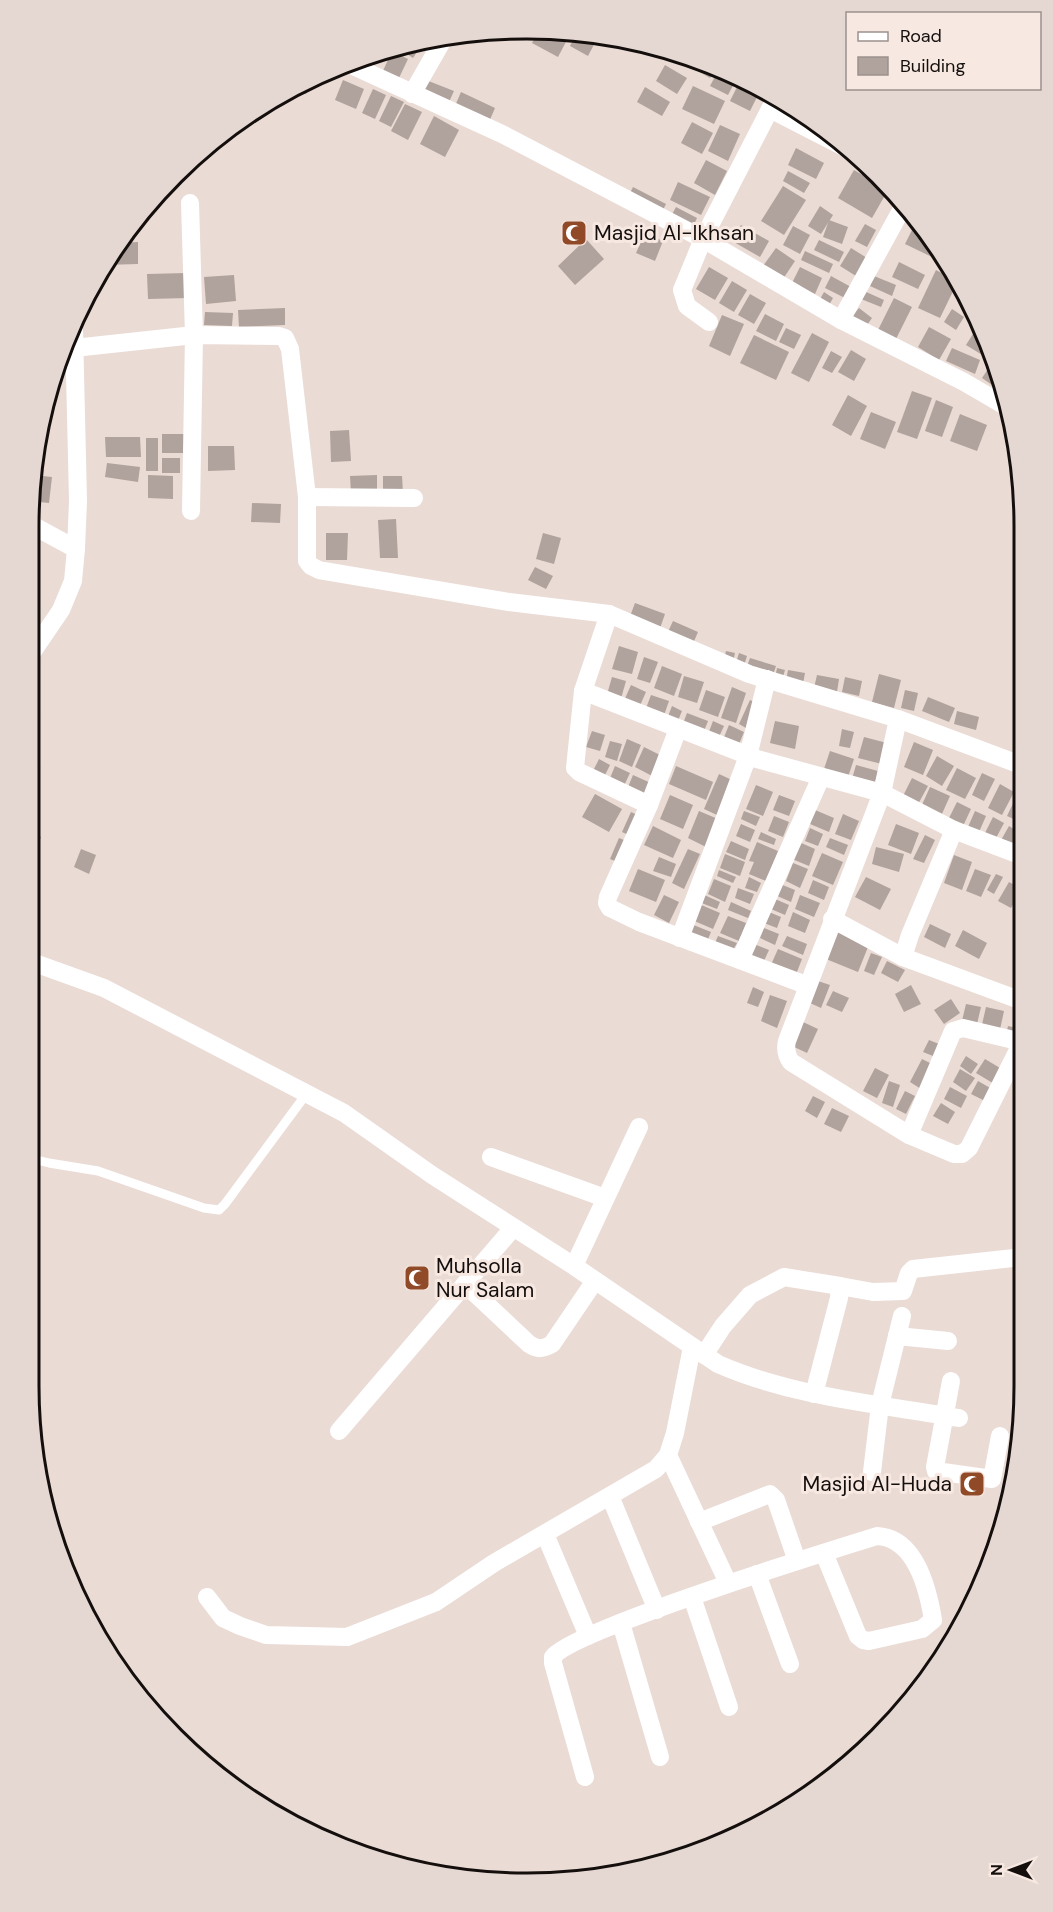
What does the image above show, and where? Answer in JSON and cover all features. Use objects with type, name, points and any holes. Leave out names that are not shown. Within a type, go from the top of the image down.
[{"type":"street","points":[[412,94],[439,47]]},
{"type":"street","points":[[359,69],[502,134],[703,239],[841,320],[964,382],[997,401]]},
{"type":"street","points":[[709,322],[687,306],[682,290],[703,239],[773,106]]},
{"type":"street","points":[[190,203],[194,335],[191,511]]},
{"type":"street","points":[[841,320],[900,213]]},
{"type":"street","points":[[76,339],[194,335],[279,336],[288,342],[307,497],[307,561],[311,567],[509,602],[609,614],[749,674],[898,719],[1014,762]]},
{"type":"street","points":[[39,642],[61,610],[73,580],[78,501],[74,345]]},
{"type":"street","points":[[307,497],[414,498]]},
{"type":"street","points":[[39,529],[76,549]]},
{"type":"street","points":[[609,614],[582,691],[574,764],[579,772],[649,805]]},
{"type":"street","points":[[680,938],[748,756],[767,679]]},
{"type":"street","points":[[582,691],[748,756],[882,793],[954,830],[1014,853]]},
{"type":"street","points":[[898,719],[882,793],[832,919],[785,1048],[791,1062],[909,1136],[954,1154],[962,1154],[969,1148],[1014,1058]]},
{"type":"street","points":[[678,729],[649,805],[607,903],[610,908],[622,915],[807,985]]},
{"type":"street","points":[[740,960],[821,777]]},
{"type":"street","points":[[903,957],[954,830]]},
{"type":"street","points":[[832,919],[903,957],[1014,998]]},
{"type":"street","points":[[39,965],[104,988],[344,1113],[718,1364],[814,1394],[952,1417]]},
{"type":"street","points":[[909,1136],[953,1031],[963,1028],[1014,1040]]},
{"type":"street","points":[[574,1266],[639,1126]]},
{"type":"street","points":[[492,1157],[605,1198]]},
{"type":"street","points":[[339,1431],[513,1228]]},
{"type":"street","points":[[207,1597],[223,1618],[266,1635],[347,1637],[436,1602],[494,1563],[656,1469],[668,1455],[698,1351],[750,1295],[784,1276],[873,1292],[903,1291],[909,1273],[913,1269],[1014,1258]]},
{"type":"street","points":[[465,1284],[536,1349],[552,1344],[594,1282]]},
{"type":"street","points":[[814,1394],[840,1286]]},
{"type":"street","points":[[872,1472],[880,1405],[902,1316]]},
{"type":"street","points":[[897,1336],[948,1341]]},
{"type":"street","points":[[951,1381],[952,1417],[935,1467],[936,1472],[992,1479],[1000,1436]]},
{"type":"street","points":[[668,1455],[728,1583]]},
{"type":"street","points":[[699,1522],[766,1495],[773,1496],[797,1561]]},
{"type":"street","points":[[610,1496],[657,1610]]},
{"type":"street","points":[[545,1534],[588,1636]]},
{"type":"street","points":[[585,1777],[553,1657],[560,1649],[588,1636],[728,1583],[824,1552],[877,1536],[886,1536],[909,1551],[930,1601],[933,1620],[922,1629],[869,1641],[863,1640],[858,1636],[824,1552]]},
{"type":"street","points":[[757,1574],[790,1664]]},
{"type":"street","points":[[692,1597],[729,1707]]},
{"type":"street","points":[[621,1623],[660,1757]]},
{"type":"lane","points":[[39,1160],[98,1171],[204,1208],[219,1210],[307,1093]]},
{"type":"building","points":[[534,39],[567,41],[558,57],[532,43]]},
{"type":"building","points":[[572,41],[594,44],[588,56],[570,46]]},
{"type":"building","points":[[417,52],[413,58],[407,54]]},
{"type":"building","points":[[401,56],[408,59],[398,80],[382,73],[388,60]]},
{"type":"building","points":[[665,65],[687,78],[677,94],[656,81]]},
{"type":"building","points":[[696,70],[712,75],[710,78]]},
{"type":"building","points":[[715,77],[733,85],[728,95],[710,86]]},
{"type":"building","points":[[343,80],[364,89],[356,109],[335,100]]},
{"type":"building","points":[[426,80],[454,91],[449,102],[422,91]]},
{"type":"building","points":[[693,86],[725,101],[714,124],[682,109]]},
{"type":"building","points":[[645,87],[670,102],[662,116],[637,102]]},
{"type":"building","points":[[737,87],[757,97],[750,111],[730,101]]},
{"type":"building","points":[[373,89],[386,95],[375,119],[362,113]]},
{"type":"building","points":[[461,92],[495,108],[489,122],[455,106]]},
{"type":"building","points":[[391,96],[404,102],[391,127],[379,121]]},
{"type":"building","points":[[405,104],[422,112],[408,140],[391,131]]},
{"type":"building","points":[[434,116],[459,130],[445,157],[420,144]]},
{"type":"building","points":[[692,122],[713,133],[702,154],[681,143]]},
{"type":"building","points":[[720,125],[740,134],[728,161],[708,151]]},
{"type":"building","points":[[796,148],[824,163],[816,179],[788,165]]},
{"type":"building","points":[[706,160],[727,171],[715,195],[694,183]]},
{"type":"building","points":[[854,170],[866,177],[885,196],[872,218],[838,198]]},
{"type":"building","points":[[788,171],[810,183],[804,193],[783,181]]},
{"type":"building","points":[[678,182],[710,197],[701,215],[670,200]]},
{"type":"building","points":[[783,186],[806,200],[784,235],[761,221]]},
{"type":"building","points":[[633,187],[666,204],[661,214],[628,197]]},
{"type":"building","points":[[820,206],[833,215],[821,234],[808,226]]},
{"type":"building","points":[[676,207],[697,218],[692,229],[670,218]]},
{"type":"building","points":[[829,220],[848,227],[842,244],[823,237]]},
{"type":"building","points":[[865,224],[876,230],[867,247],[855,241]]},
{"type":"building","points":[[741,225],[769,241],[760,257],[732,241]]},
{"type":"building","points":[[793,226],[810,235],[800,254],[783,245]]},
{"type":"building","points":[[912,229],[932,256],[932,257],[905,244]]},
{"type":"building","points":[[645,233],[663,241],[655,261],[636,253]]},
{"type":"building","points":[[586,239],[604,259],[575,285],[558,266]]},
{"type":"building","points":[[819,240],[844,252],[839,262],[814,250]]},
{"type":"building","points":[[131,242],[138,242],[138,264],[116,265],[121,256]]},
{"type":"building","points":[[776,248],[795,261],[783,279],[763,266]]},
{"type":"building","points":[[851,248],[867,258],[856,276],[840,266]]},
{"type":"building","points":[[805,251],[833,264],[829,273],[801,260]]},
{"type":"building","points":[[899,262],[925,275],[918,289],[892,277]]},
{"type":"building","points":[[709,267],[728,278],[715,300],[696,289]]},
{"type":"building","points":[[800,267],[822,278],[815,294],[792,283]]},
{"type":"building","points":[[936,270],[943,274],[953,291],[940,318],[918,308]]},
{"type":"building","points":[[187,273],[188,298],[148,299],[147,274]]},
{"type":"building","points":[[234,275],[236,301],[206,304],[204,277]]},
{"type":"building","points":[[831,276],[851,287],[845,298],[825,288]]},
{"type":"building","points":[[874,276],[896,285],[892,296],[870,286]]},
{"type":"building","points":[[732,281],[747,290],[734,312],[719,303]]},
{"type":"building","points":[[864,291],[884,300],[881,307],[861,299]]},
{"type":"building","points":[[824,292],[833,298],[828,307],[819,301]]},
{"type":"building","points":[[750,294],[766,303],[754,324],[738,315]]},
{"type":"building","points":[[894,298],[912,307],[896,339],[878,330]]},
{"type":"building","points":[[285,308],[285,325],[239,327],[238,310]]},
{"type":"building","points":[[859,308],[872,318],[865,328],[851,318]]},
{"type":"building","points":[[952,309],[964,317],[956,330],[944,322]]},
{"type":"building","points":[[205,312],[233,313],[232,326],[204,325]]},
{"type":"building","points":[[765,314],[784,324],[776,341],[756,331]]},
{"type":"building","points":[[722,315],[744,324],[730,356],[709,346]]},
{"type":"building","points":[[929,327],[951,339],[939,360],[918,347]]},
{"type":"building","points":[[786,328],[801,335],[794,349],[779,342]]},
{"type":"building","points":[[812,333],[829,342],[809,382],[791,373]]},
{"type":"building","points":[[974,333],[983,355],[966,345]]},
{"type":"building","points":[[754,335],[789,352],[776,380],[740,363]]},
{"type":"building","points":[[952,348],[980,360],[975,374],[946,361]]},
{"type":"building","points":[[851,350],[866,359],[854,381],[838,372]]},
{"type":"building","points":[[831,351],[842,357],[832,373],[822,368]]},
{"type":"building","points":[[988,369],[993,385],[982,378]]},
{"type":"building","points":[[912,391],[932,398],[917,439],[897,432]]},
{"type":"building","points":[[848,395],[867,406],[851,436],[832,425]]},
{"type":"building","points":[[936,400],[953,407],[942,437],[925,431]]},
{"type":"building","points":[[871,412],[896,422],[885,449],[860,439]]},
{"type":"building","points":[[960,414],[987,425],[977,451],[950,441]]},
{"type":"building","points":[[349,430],[351,461],[331,462],[330,431]]},
{"type":"building","points":[[162,434],[184,434],[185,453],[162,453]]},
{"type":"building","points":[[105,437],[140,437],[141,457],[106,457]]},
{"type":"building","points":[[146,438],[158,438],[158,471],[146,471]]},
{"type":"building","points":[[208,446],[234,446],[235,470],[208,471]]},
{"type":"building","points":[[162,458],[180,458],[180,473],[162,473]]},
{"type":"building","points":[[107,463],[140,467],[138,482],[105,477]]},
{"type":"building","points":[[148,475],[173,476],[173,499],[148,498]]},
{"type":"building","points":[[377,475],[377,492],[351,493],[350,476]]},
{"type":"building","points":[[42,476],[52,477],[49,503],[40,502]]},
{"type":"building","points":[[383,476],[402,476],[403,493],[383,493]]},
{"type":"building","points":[[252,503],[281,504],[280,523],[251,522]]},
{"type":"building","points":[[396,519],[398,558],[380,558],[378,520]]},
{"type":"building","points":[[326,533],[348,533],[347,560],[326,560]]},
{"type":"building","points":[[543,533],[561,538],[554,564],[536,559]]},
{"type":"building","points":[[535,567],[553,576],[546,589],[528,580]]},
{"type":"building","points":[[635,603],[665,614],[659,631],[629,619]]},
{"type":"building","points":[[673,621],[698,632],[692,646],[667,634]]},
{"type":"building","points":[[619,646],[638,652],[632,674],[612,669]]},
{"type":"building","points":[[726,651],[735,653],[733,662],[724,660]]},
{"type":"building","points":[[739,653],[747,656],[743,669],[735,666]]},
{"type":"building","points":[[644,657],[658,662],[650,683],[637,679]]},
{"type":"building","points":[[750,658],[776,666],[772,678],[746,669]]},
{"type":"building","points":[[662,666],[682,674],[674,696],[654,688]]},
{"type":"building","points":[[777,668],[785,670],[782,680],[775,678]]},
{"type":"building","points":[[788,670],[805,673],[803,684],[786,681]]},
{"type":"building","points":[[879,674],[901,680],[894,708],[872,702]]},
{"type":"building","points":[[817,675],[839,679],[837,692],[814,688]]},
{"type":"building","points":[[684,676],[704,682],[697,703],[678,697]]},
{"type":"building","points":[[612,677],[626,681],[620,702],[606,698]]},
{"type":"building","points":[[845,677],[862,681],[859,696],[842,692]]},
{"type":"building","points":[[631,685],[646,692],[638,710],[623,703]]},
{"type":"building","points":[[732,687],[746,693],[736,723],[721,718]]},
{"type":"building","points":[[706,690],[725,697],[718,717],[699,710]]},
{"type":"building","points":[[905,690],[918,693],[914,711],[901,708]]},
{"type":"building","points":[[651,695],[669,701],[663,718],[645,711]]},
{"type":"building","points":[[928,697],[955,708],[949,722],[922,711]]},
{"type":"building","points":[[750,700],[757,703],[746,728],[739,724]]},
{"type":"building","points":[[672,706],[682,711],[677,723],[667,719]]},
{"type":"building","points":[[957,711],[979,717],[976,730],[954,724]]},
{"type":"building","points":[[687,713],[708,721],[702,736],[681,729]]},
{"type":"building","points":[[713,721],[724,726],[717,741],[707,737]]},
{"type":"building","points":[[775,721],[799,726],[795,749],[770,743]]},
{"type":"building","points":[[729,725],[744,732],[737,749],[722,742]]},
{"type":"building","points":[[842,729],[854,732],[850,748],[839,746]]},
{"type":"building","points":[[592,731],[605,735],[600,751],[586,747]]},
{"type":"building","points":[[864,737],[887,743],[882,764],[858,758]]},
{"type":"building","points":[[627,739],[641,745],[632,767],[619,761]]},
{"type":"building","points":[[610,741],[622,744],[617,761],[605,757]]},
{"type":"building","points":[[914,742],[933,750],[923,775],[904,767]]},
{"type":"building","points":[[644,747],[664,757],[654,777],[635,767]]},
{"type":"building","points":[[830,751],[854,759],[848,777],[824,769]]},
{"type":"building","points":[[937,756],[954,766],[942,786],[926,776]]},
{"type":"building","points":[[599,759],[610,765],[603,779],[592,773]]},
{"type":"building","points":[[856,765],[878,771],[874,786],[852,779]]},
{"type":"building","points":[[615,766],[630,773],[622,790],[608,783]]},
{"type":"building","points":[[676,766],[713,782],[706,800],[669,784]]},
{"type":"building","points":[[957,768],[976,778],[965,799],[946,790]]},
{"type":"building","points":[[982,773],[995,779],[984,801],[972,795]]},
{"type":"building","points":[[719,774],[732,780],[717,815],[704,809]]},
{"type":"building","points":[[633,775],[653,784],[646,800],[626,792]]},
{"type":"building","points":[[912,778],[928,786],[917,806],[902,798]]},
{"type":"building","points":[[1000,784],[1014,792],[1002,815],[988,808]]},
{"type":"building","points":[[756,785],[773,792],[763,816],[746,809]]},
{"type":"building","points":[[930,787],[950,796],[941,816],[921,807]]},
{"type":"building","points":[[595,794],[622,809],[609,832],[582,817]]},
{"type":"building","points":[[670,795],[693,805],[683,829],[660,819]]},
{"type":"building","points":[[779,795],[795,801],[789,816],[773,810]]},
{"type":"building","points":[[1014,801],[1014,819],[1007,816]]},
{"type":"building","points":[[957,802],[971,809],[963,826],[949,818]]},
{"type":"building","points":[[815,810],[834,818],[829,832],[810,824]]},
{"type":"building","points":[[699,811],[718,819],[706,847],[688,838]]},
{"type":"building","points":[[744,811],[760,817],[756,826],[741,819]]},
{"type":"building","points":[[975,811],[986,816],[979,832],[968,827]]},
{"type":"building","points":[[631,812],[642,817],[633,837],[622,832]]},
{"type":"building","points":[[843,814],[859,821],[851,840],[835,834]]},
{"type":"building","points":[[774,816],[789,822],[783,837],[768,831]]},
{"type":"building","points":[[993,817],[1004,823],[995,840],[984,835]]},
{"type":"building","points":[[741,824],[755,830],[750,842],[736,836]]},
{"type":"building","points":[[896,824],[919,833],[911,854],[888,845]]},
{"type":"building","points":[[653,826],[681,840],[673,858],[644,845]]},
{"type":"building","points":[[1009,826],[1014,829],[1014,850],[1000,842]]},
{"type":"building","points":[[810,828],[823,834],[818,846],[805,841]]},
{"type":"building","points":[[761,832],[776,839],[774,845],[758,839]]},
{"type":"building","points":[[925,835],[935,840],[924,863],[913,859]]},
{"type":"building","points":[[619,838],[629,842],[620,863],[610,859]]},
{"type":"building","points":[[830,838],[848,845],[844,855],[826,847]]},
{"type":"building","points":[[731,841],[749,849],[745,860],[726,852]]},
{"type":"building","points":[[757,842],[778,851],[766,881],[749,874],[754,862],[749,861]]},
{"type":"building","points":[[799,842],[815,849],[809,866],[792,859]]},
{"type":"building","points":[[876,847],[904,854],[899,872],[872,864]]},
{"type":"building","points":[[81,849],[96,855],[89,874],[74,867]]},
{"type":"building","points":[[688,849],[700,854],[684,889],[672,883]]},
{"type":"building","points":[[822,853],[843,862],[833,885],[812,876]]},
{"type":"building","points":[[725,854],[745,862],[740,876],[720,868]]},
{"type":"building","points":[[954,855],[972,862],[962,890],[944,883]]},
{"type":"building","points":[[659,857],[676,864],[671,877],[653,871]]},
{"type":"building","points":[[793,863],[808,869],[800,888],[786,881]]},
{"type":"building","points":[[638,869],[665,880],[656,902],[629,891]]},
{"type":"building","points":[[975,869],[991,875],[981,897],[966,891]]},
{"type":"building","points":[[719,870],[736,877],[733,883],[717,876]]},
{"type":"building","points":[[996,874],[1003,877],[994,894],[987,890]]},
{"type":"building","points":[[749,877],[761,883],[757,892],[745,888]]},
{"type":"building","points":[[866,877],[891,889],[880,910],[855,897]]},
{"type":"building","points":[[714,879],[731,886],[725,902],[708,894]]},
{"type":"building","points":[[813,880],[829,887],[824,900],[808,893]]},
{"type":"building","points":[[1009,882],[1014,885],[1014,903],[1011,908],[998,901]]},
{"type":"building","points":[[780,884],[795,890],[791,902],[775,895]]},
{"type":"building","points":[[738,888],[754,894],[750,904],[735,898]]},
{"type":"building","points":[[702,894],[720,902],[717,909],[699,902]]},
{"type":"building","points":[[664,895],[679,902],[669,923],[654,915]]},
{"type":"building","points":[[800,895],[820,903],[814,917],[795,909]]},
{"type":"building","points":[[775,899],[789,905],[785,915],[771,909]]},
{"type":"building","points":[[731,902],[751,911],[748,918],[728,910]]},
{"type":"building","points":[[699,904],[720,913],[713,929],[692,920]]},
{"type":"building","points":[[769,912],[781,917],[777,928],[764,923]]},
{"type":"building","points":[[793,912],[810,920],[805,933],[788,926]]},
{"type":"building","points":[[728,916],[746,923],[739,941],[720,933]]},
{"type":"building","points":[[691,924],[711,932],[706,944],[686,936]]},
{"type":"building","points":[[930,924],[951,934],[945,948],[924,937]]},
{"type":"building","points":[[764,928],[779,934],[775,945],[760,938]]},
{"type":"building","points":[[838,930],[870,942],[858,972],[826,959]]},
{"type":"building","points":[[963,930],[987,943],[979,959],[955,946]]},
{"type":"building","points":[[718,936],[737,943],[733,950],[715,943]]},
{"type":"building","points":[[787,936],[807,944],[803,955],[782,946]]},
{"type":"building","points":[[754,944],[769,950],[763,963],[749,957]]},
{"type":"building","points":[[778,949],[802,959],[795,977],[770,967]]},
{"type":"building","points":[[871,953],[882,957],[874,975],[864,971]]},
{"type":"building","points":[[887,961],[905,970],[898,982],[881,973]]},
{"type":"building","points":[[818,981],[830,985],[821,1008],[810,1003]]},
{"type":"building","points":[[911,985],[921,1004],[904,1012],[895,994]]},
{"type":"building","points":[[753,987],[764,992],[758,1007],[747,1003]]},
{"type":"building","points":[[833,991],[849,998],[842,1012],[826,1005]]},
{"type":"building","points":[[770,995],[787,1001],[777,1028],[761,1021]]},
{"type":"building","points":[[951,999],[960,1013],[944,1024],[934,1010]]},
{"type":"building","points":[[966,1004],[981,1007],[976,1028],[961,1025]]},
{"type":"building","points":[[986,1007],[1004,1011],[999,1034],[981,1029]]},
{"type":"building","points":[[803,1022],[818,1029],[807,1053],[792,1046]]},
{"type":"building","points":[[1008,1026],[1014,1027],[1014,1037],[1006,1035]]},
{"type":"building","points":[[929,1040],[939,1044],[933,1056],[923,1052]]},
{"type":"building","points":[[966,1056],[978,1064],[971,1074],[960,1066]]},
{"type":"building","points":[[922,1059],[934,1065],[921,1089],[910,1082]]},
{"type":"building","points":[[985,1059],[1005,1071],[996,1085],[976,1073]]},
{"type":"building","points":[[875,1068],[889,1075],[877,1098],[863,1091]]},
{"type":"building","points":[[960,1069],[975,1078],[966,1091],[953,1082]]},
{"type":"building","points":[[889,1081],[900,1085],[893,1107],[882,1103]]},
{"type":"building","points":[[978,1081],[992,1089],[985,1101],[971,1094]]},
{"type":"building","points":[[950,1087],[967,1096],[961,1108],[944,1099]]},
{"type":"building","points":[[905,1091],[915,1096],[906,1114],[896,1109]]},
{"type":"building","points":[[813,1096],[825,1102],[817,1118],[805,1111]]},
{"type":"building","points":[[941,1103],[955,1112],[948,1124],[933,1116]]},
{"type":"building","points":[[832,1108],[849,1116],[841,1132],[824,1124]]},
{"type":"place","name":"Masjid Al-Ikhsan","points":[[574,233]]},
{"type":"place","name":"Muhsolla Nur Salam","points":[[417,1278]]},
{"type":"place","name":"Masjid Al-Huda","points":[[972,1484]]}]
